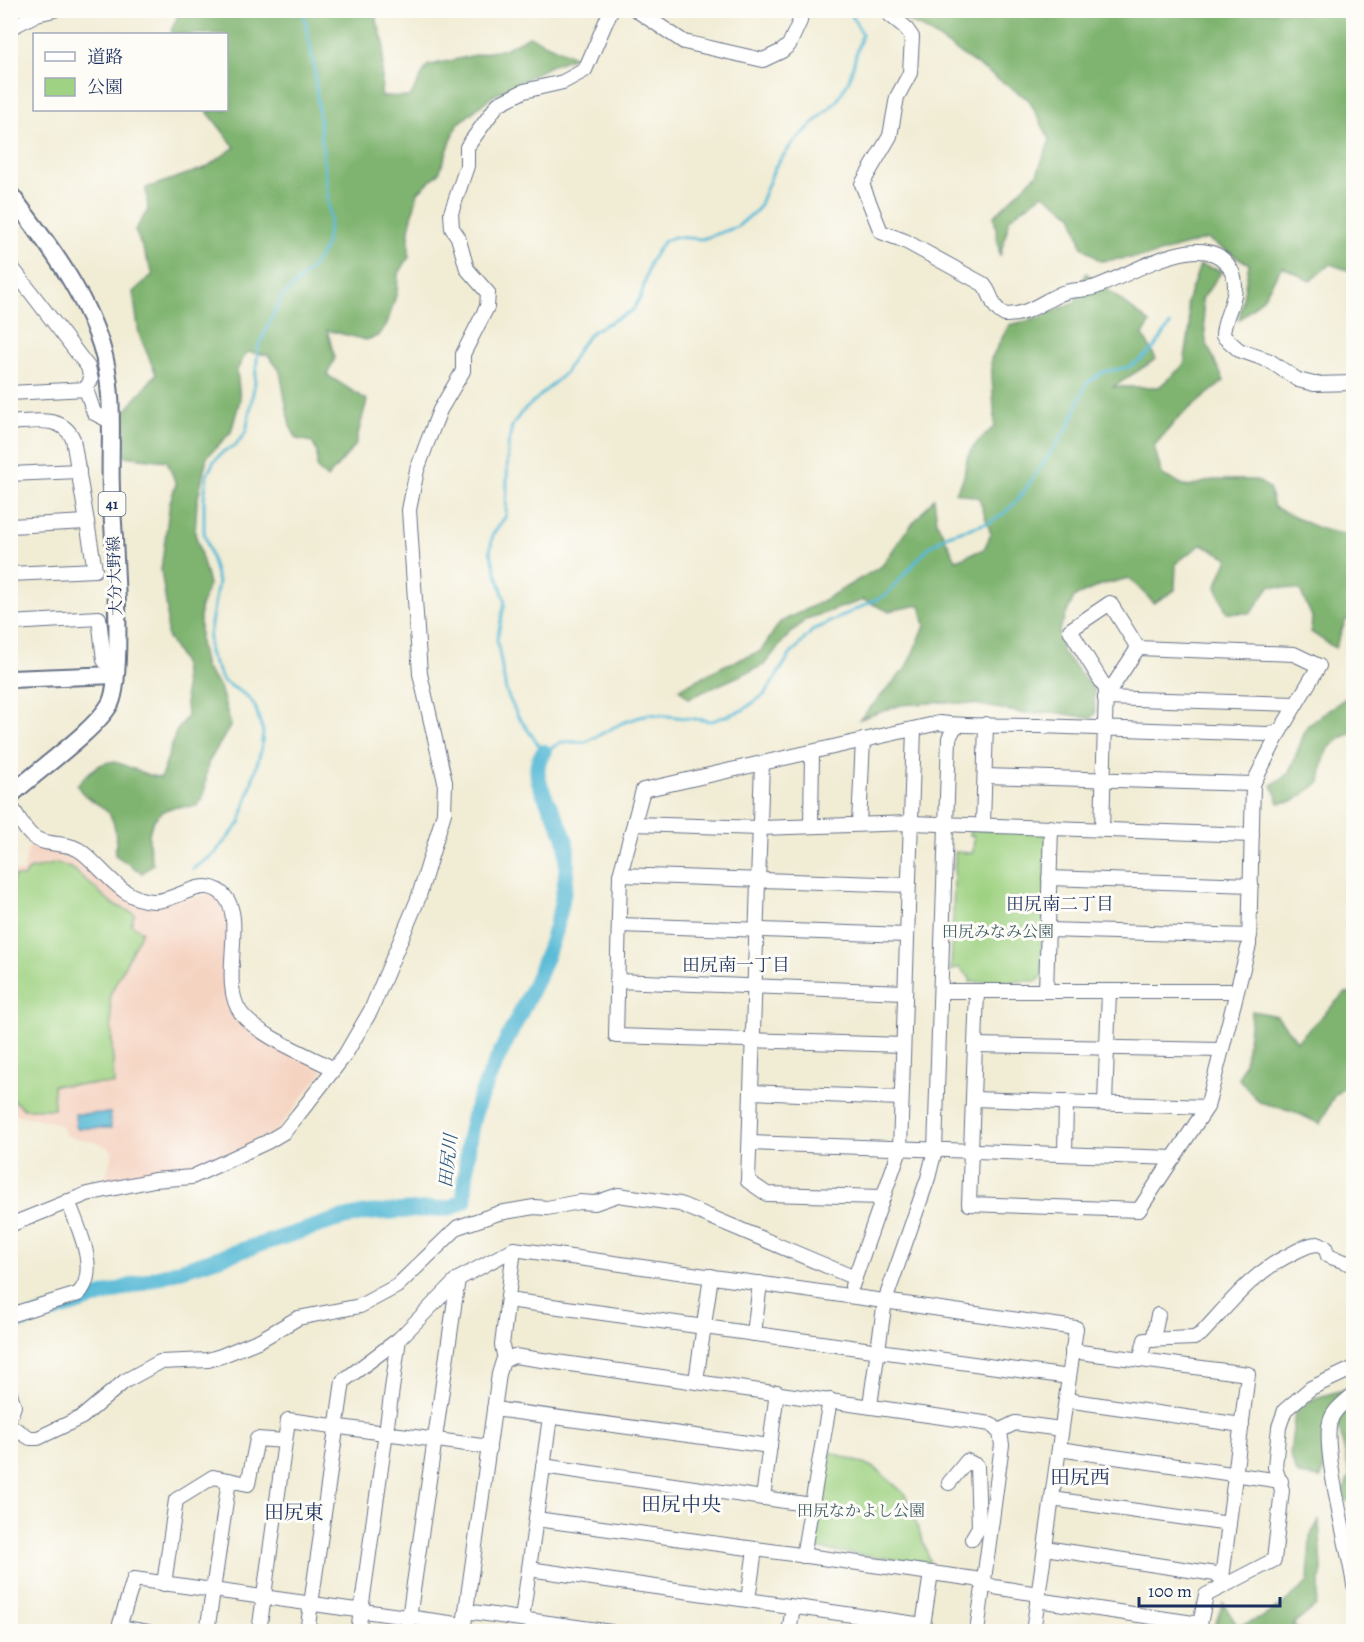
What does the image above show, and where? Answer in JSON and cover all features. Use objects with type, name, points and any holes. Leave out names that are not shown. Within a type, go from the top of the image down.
[{"type":"main road","name":"大分大野線","points":[[10,194],[64,267],[91,318],[102,346],[107,371],[111,421],[117,617],[115,675],[111,703],[102,714],[10,796]]},
{"type":"main road","points":[[10,679],[115,675]]},
{"type":"street","points":[[10,28],[37,14],[54,10]]},
{"type":"street","points":[[10,1225],[68,1201],[116,1186],[192,1177],[267,1142],[284,1132],[334,1069],[363,1024],[422,890],[444,813],[445,782],[420,674],[409,510],[417,470],[427,443],[440,410],[463,371],[463,354],[487,307],[488,293],[467,269],[458,237],[452,228],[451,213],[467,166],[466,147],[498,104],[524,91],[563,82],[585,70],[611,10]]},
{"type":"street","points":[[636,10],[684,42],[763,60],[789,45],[800,21],[801,10]]},
{"type":"street","points":[[884,10],[905,27],[912,36],[909,79],[897,97],[890,136],[862,184],[881,232],[905,241],[982,284],[987,288],[996,310],[1005,315],[1029,310],[1063,292],[1092,288],[1148,263],[1191,251],[1207,251],[1226,265],[1234,281],[1233,300],[1224,321],[1222,336],[1239,350],[1270,361],[1298,380],[1314,384],[1353,383]]},
{"type":"street","points":[[10,265],[88,367],[91,380],[86,389],[94,413],[111,421]]},
{"type":"street","points":[[10,288],[27,287]]},
{"type":"street","points":[[10,393],[86,389]]},
{"type":"street","points":[[10,423],[55,421],[70,430],[95,570],[10,574]]},
{"type":"street","points":[[10,474],[79,471]]},
{"type":"street","points":[[10,526],[87,522]]},
{"type":"street","points":[[1102,829],[1106,689],[1070,630],[1110,603],[1138,648]]},
{"type":"street","points":[[10,623],[99,618],[104,660],[115,675]]},
{"type":"street","points":[[977,991],[969,1204],[1139,1210],[1207,1107],[1250,936],[1253,784],[1280,731],[1319,666],[1294,654],[1138,648]]},
{"type":"street","points":[[1105,698],[1138,648]]},
{"type":"street","points":[[1105,698],[1296,704]]},
{"type":"street","points":[[903,1046],[616,1035],[620,875],[643,790],[939,723],[1268,734],[1280,731]]},
{"type":"street","points":[[983,825],[986,724]]},
{"type":"street","points":[[870,1405],[885,1301],[928,1178],[935,1150],[949,738],[956,725]]},
{"type":"street","points":[[849,1296],[900,1149],[914,729]]},
{"type":"street","points":[[859,824],[863,740]]},
{"type":"street","points":[[811,826],[813,752]]},
{"type":"street","points":[[762,763],[748,1181],[767,1194],[883,1197]]},
{"type":"street","points":[[985,776],[1253,784]]},
{"type":"street","points":[[10,805],[31,836],[42,841],[69,844],[81,851],[108,877],[138,898],[155,901],[199,888],[211,887],[222,892],[229,901],[233,926],[230,974],[235,1004],[254,1025],[334,1069]]},
{"type":"street","points":[[634,824],[760,828],[910,823],[1252,835]]},
{"type":"street","points":[[1046,991],[1051,827]]},
{"type":"street","points":[[620,875],[908,885]]},
{"type":"street","points":[[1049,878],[1251,885]]},
{"type":"street","points":[[619,925],[907,935]]},
{"type":"street","points":[[1048,930],[1250,936]]},
{"type":"street","points":[[617,981],[905,992]]},
{"type":"street","points":[[941,991],[1236,991]]},
{"type":"street","points":[[1105,1104],[1109,991]]},
{"type":"street","points":[[975,1045],[1221,1050]]},
{"type":"street","points":[[751,1092],[901,1098]]},
{"type":"street","points":[[973,1099],[1207,1107]]},
{"type":"street","points":[[1065,1154],[1066,1102]]},
{"type":"street","points":[[750,1143],[1174,1158]]},
{"type":"street","points":[[10,1426],[30,1438],[38,1438],[82,1417],[116,1388],[160,1362],[221,1356],[260,1341],[298,1318],[360,1306],[397,1286],[458,1227],[499,1213],[534,1207],[547,1208],[595,1203],[618,1195],[664,1200],[680,1204],[855,1278]]},
{"type":"street","points":[[10,1315],[78,1294],[84,1288],[87,1275],[86,1258],[81,1234],[68,1201]]},
{"type":"street","points":[[1140,1360],[1142,1344],[1145,1341],[1194,1338],[1202,1334],[1258,1274],[1272,1263],[1314,1243],[1325,1246],[1328,1256],[1353,1265]]},
{"type":"street","points":[[148,1632],[119,1628],[134,1579],[361,1611],[408,1625],[463,1628],[500,1370],[505,1360],[502,1345],[514,1249]]},
{"type":"street","points":[[307,1632],[343,1381],[399,1339],[458,1279],[514,1249],[1076,1328],[1033,1632]]},
{"type":"street","points":[[696,1381],[711,1276]]},
{"type":"street","points":[[408,1625],[458,1279]]},
{"type":"street","points":[[754,1334],[760,1283]]},
{"type":"street","points":[[508,1300],[1069,1377]]},
{"type":"street","points":[[1153,1340],[1158,1315]]},
{"type":"street","points":[[358,1632],[399,1339]]},
{"type":"street","points":[[1072,1351],[1248,1374],[1222,1581]]},
{"type":"street","points":[[505,1360],[512,1357],[525,1358],[979,1420],[991,1424],[999,1431],[1002,1445],[977,1632]]},
{"type":"street","points":[[536,1519],[931,1573],[1180,1626],[1200,1624],[1206,1595],[1222,1581],[1274,1560],[1281,1481],[1275,1467],[1279,1427],[1285,1410],[1311,1388],[1353,1368]]},
{"type":"street","points":[[763,1498],[777,1392]]},
{"type":"street","points":[[10,1393],[14,1406],[10,1417]]},
{"type":"street","points":[[1353,1394],[1334,1413],[1329,1430],[1331,1459],[1353,1585]]},
{"type":"street","points":[[803,1556],[830,1400]]},
{"type":"street","points":[[1066,1400],[1242,1425]]},
{"type":"street","points":[[494,1409],[770,1446]]},
{"type":"street","points":[[522,1619],[550,1417]]},
{"type":"street","points":[[259,1632],[288,1420],[489,1447]]},
{"type":"street","points":[[999,1431],[1015,1423],[1062,1429]]},
{"type":"street","points":[[164,1584],[176,1500],[213,1478],[248,1484],[257,1439],[285,1441]]},
{"type":"street","points":[[1059,1449],[1281,1481]]},
{"type":"street","points":[[949,1483],[966,1461],[977,1466],[978,1532]]},
{"type":"street","points":[[543,1466],[812,1505]]},
{"type":"street","points":[[207,1632],[229,1480]]},
{"type":"street","points":[[1052,1499],[1229,1524]]},
{"type":"street","points":[[1045,1548],[1222,1581]]},
{"type":"street","points":[[748,1600],[755,1549]]},
{"type":"street","points":[[529,1569],[923,1628],[931,1573]]},
{"type":"street","points":[[789,1632],[793,1607]]},
{"type":"street","points":[[466,1611],[611,1632]]},
{"type":"shaded area","points":[[32,846],[79,859],[117,893],[135,904],[146,906],[207,894],[221,900],[228,919],[225,985],[229,1004],[320,1067],[323,1072],[276,1131],[199,1169],[103,1186],[113,1151],[100,1143],[66,1136],[60,1125],[52,1122],[11,1113],[11,870],[23,872],[28,848]]},
{"type":"green space","points":[[180,11],[374,11],[384,44],[381,96],[410,97],[427,66],[507,48],[529,36],[575,57],[550,66],[491,97],[457,125],[439,173],[418,192],[409,229],[409,257],[398,275],[397,292],[387,324],[378,336],[366,340],[327,330],[335,358],[327,375],[367,400],[355,446],[327,478],[317,469],[317,452],[312,442],[297,439],[290,426],[280,371],[268,355],[247,352],[237,370],[240,400],[231,432],[207,457],[197,502],[195,533],[209,584],[200,609],[200,643],[205,668],[220,687],[231,725],[208,763],[204,794],[197,806],[168,809],[155,819],[149,833],[149,848],[153,864],[142,873],[115,855],[116,835],[111,816],[85,795],[77,785],[90,772],[109,762],[161,778],[176,732],[187,716],[183,663],[167,636],[167,610],[161,570],[170,502],[176,484],[167,461],[124,456],[123,414],[156,374],[139,334],[133,292],[153,274],[135,230],[148,210],[146,188],[205,168],[235,147],[207,111],[228,111],[228,33],[172,33],[171,31]]},
{"type":"green space","points":[[896,11],[1353,11],[1353,272],[1330,264],[1310,281],[1282,266],[1263,298],[1239,320],[1249,264],[1207,239],[1149,256],[1100,261],[1082,246],[1072,214],[1043,194],[1010,218],[1000,256],[994,216],[1037,174],[1050,140],[1029,100],[921,27],[902,19]]},
{"type":"green space","points":[[1200,265],[1222,271],[1202,299],[1206,342],[1224,381],[1179,417],[1154,446],[1162,475],[1188,487],[1212,480],[1256,480],[1269,488],[1274,507],[1322,529],[1353,534],[1353,614],[1345,622],[1335,648],[1311,632],[1312,617],[1300,590],[1270,586],[1251,613],[1227,613],[1216,587],[1228,558],[1202,544],[1176,563],[1175,590],[1154,603],[1129,578],[1101,585],[1074,597],[1059,630],[1062,652],[1094,689],[1095,714],[1090,718],[1052,712],[1022,713],[974,704],[942,702],[901,705],[860,719],[906,668],[925,626],[920,605],[888,611],[864,600],[806,619],[784,640],[764,665],[689,698],[679,689],[723,666],[761,651],[780,622],[817,604],[882,566],[904,534],[934,498],[937,522],[956,560],[984,549],[991,534],[979,498],[955,492],[964,477],[970,451],[995,426],[991,359],[1009,325],[1035,319],[1075,302],[1086,273],[1150,323],[1143,335],[1156,359],[1113,387],[1159,387],[1184,365],[1190,327],[1187,302]]},
{"type":"green space","points":[[1353,687],[1353,733],[1331,745],[1325,757],[1320,782],[1294,801],[1279,803],[1272,785],[1289,773],[1307,726],[1351,694]]},
{"type":"green space","name":"田尻みなみ公園","points":[[970,830],[1042,832],[1047,837],[1042,977],[1037,981],[970,982],[970,978],[958,967],[951,971],[955,852],[973,853],[974,836],[969,835]]},
{"type":"green space","points":[[57,863],[73,869],[113,904],[135,914],[131,924],[142,931],[110,995],[114,1084],[53,1085],[54,1109],[24,1109],[11,1098],[11,890],[14,876],[23,877],[29,870]]},
{"type":"green space","points":[[1345,993],[1353,994],[1353,1079],[1334,1096],[1320,1124],[1293,1111],[1259,1102],[1239,1079],[1246,1055],[1252,1011],[1277,1016],[1297,1041]]},
{"type":"green space","points":[[1343,1390],[1353,1395],[1353,1520],[1350,1503],[1340,1496],[1350,1476],[1338,1423],[1321,1478],[1298,1475],[1290,1455],[1295,1411],[1315,1398]]},
{"type":"green space","name":"田尻なかよし公園","points":[[831,1452],[875,1468],[906,1495],[930,1561],[926,1564],[814,1548]]},
{"type":"green space","points":[[1319,1521],[1322,1569],[1316,1606],[1293,1625],[1300,1631],[1213,1631],[1223,1603],[1237,1625],[1248,1623],[1275,1610],[1308,1582],[1310,1536]]},
{"type":"water","points":[[110,1113],[111,1128],[76,1128],[75,1114]]},
{"type":"waterway","points":[[193,869],[215,853],[240,823],[261,750],[263,732],[255,706],[247,696],[223,681],[209,653],[209,636],[218,582],[204,532],[207,475],[214,461],[224,451],[235,446],[246,432],[255,382],[258,348],[281,298],[312,268],[325,247],[330,220],[314,67],[303,10]]},
{"type":"waterway","points":[[849,10],[862,34],[849,80],[837,101],[792,144],[775,167],[758,209],[737,227],[702,239],[674,237],[663,242],[650,262],[641,296],[633,310],[593,331],[580,346],[565,373],[521,413],[512,426],[508,446],[506,516],[493,534],[490,551],[505,601],[497,639],[506,691],[517,715],[544,752],[562,742],[586,742],[622,723],[649,714],[712,721],[743,710],[765,694],[790,655],[813,630],[886,595],[928,548],[948,535],[990,522],[1003,514],[1017,501],[1069,426],[1086,384],[1103,372],[1129,367],[1140,360],[1154,348],[1170,325]]},
{"type":"waterway","name":"田尻川","points":[[10,1325],[339,1219],[366,1213],[450,1208],[464,1201],[474,1115],[543,963],[563,897],[566,843],[540,785],[537,773],[538,762],[544,752]]},
{"type":"district","name":"田尻南二丁目","points":[[1060,904]]},
{"type":"district","name":"田尻南一丁目","points":[[736,965]]},
{"type":"district","name":"田尻西","points":[[1080,1477]]},
{"type":"district","name":"田尻中央","points":[[681,1504]]},
{"type":"district","name":"田尻東","points":[[294,1512]]}]
